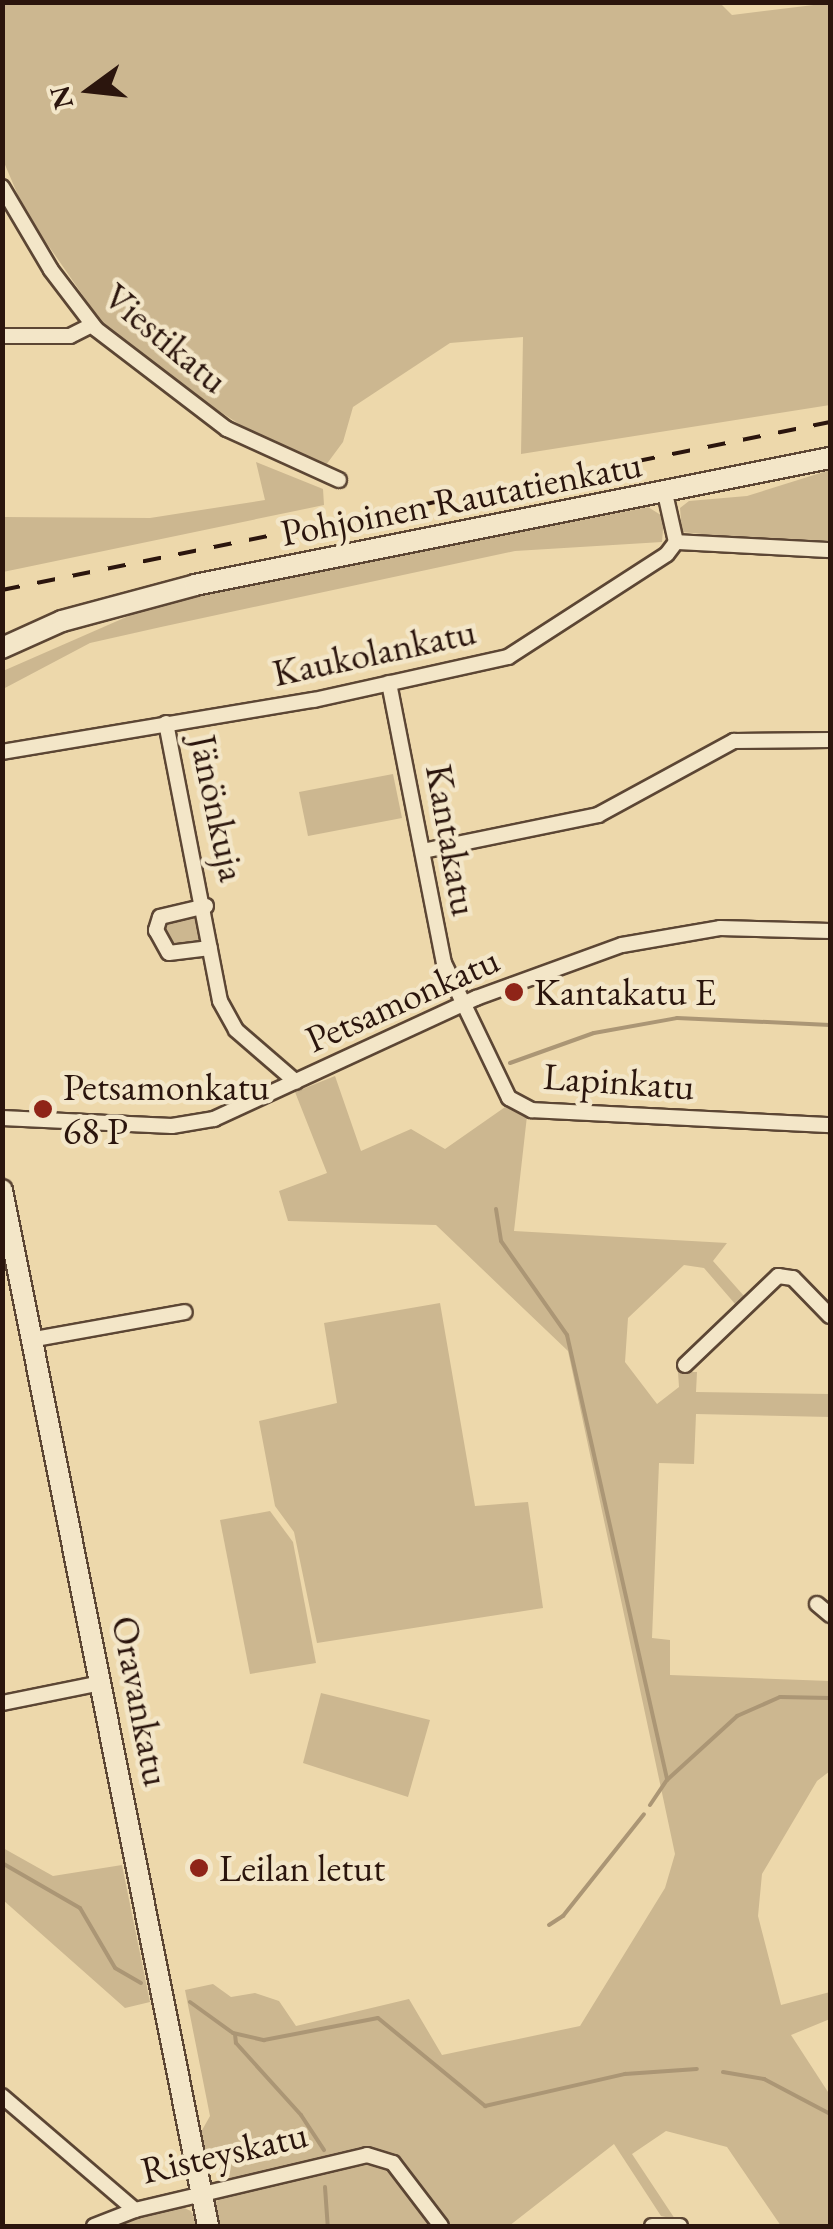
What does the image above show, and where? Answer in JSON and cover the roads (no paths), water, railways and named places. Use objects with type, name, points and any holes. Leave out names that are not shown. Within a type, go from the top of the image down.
[{"type":"street","name":"Viestikatu","points":[[2,187],[51,270],[92,325],[181,400],[226,429],[339,480]]},
{"type":"street","points":[[2,336],[70,336],[92,325]]},
{"type":"street","name":"Pohjoinen Rautatienkatu","points":[[2,648],[106,609],[196,586],[830,458]]},
{"type":"street","points":[[665,494],[676,542],[830,550]]},
{"type":"street","name":"Kaukolankatu","points":[[2,752],[390,683],[520,652],[654,565],[676,542]]},
{"type":"street","name":"Pohjoinen Rautatienkatu","points":[[2,661],[106,609]]},
{"type":"street","name":"Kantakatu","points":[[390,683],[438,940],[463,1004]]},
{"type":"street","name":"Jänönkuja","points":[[166,724],[226,1016],[296,1082]]},
{"type":"street","points":[[423,851],[598,815],[734,741],[830,740]]},
{"type":"street","name":"Jänönkuja","points":[[206,906],[160,916],[156,930],[169,954],[210,948]]},
{"type":"street","name":"Petsamonkatu","points":[[2,1118],[183,1124],[234,1112],[463,1004],[656,935],[720,928],[830,931]]},
{"type":"street","name":"Lapinkatu","points":[[463,1004],[493,1074],[510,1098],[532,1110],[830,1126]]},
{"type":"street","name":"Oravankatu","points":[[2,1190],[12,1285],[34,1339],[208,2226]]},
{"type":"street","points":[[686,1365],[778,1276],[792,1278],[830,1316]]},
{"type":"street","points":[[34,1339],[185,1312]]},
{"type":"street","points":[[817,1604],[830,1615]]},
{"type":"street","points":[[2,1703],[101,1683]]},
{"type":"street","name":"Risteyskatu","points":[[2,2096],[135,2210],[344,2158],[382,2157],[407,2178],[440,2226]]},
{"type":"street","points":[[94,2226],[135,2210]]},
{"type":"street","points":[[652,2226],[680,2226]]},
{"type":"waterway","points":[[510,1063],[594,1033],[677,1018],[830,1025]]},
{"type":"waterway","points":[[496,1209],[501,1241],[567,1335],[667,1780]]},
{"type":"waterway","points":[[650,1805],[667,1780],[737,1716],[780,1697],[830,1698]]},
{"type":"waterway","points":[[549,1925],[563,1916],[644,1814]]},
{"type":"waterway","points":[[2,1863],[80,1908],[115,1968],[141,1983]]},
{"type":"waterway","points":[[190,2002],[233,2033],[264,2040],[378,2018],[485,2106],[625,2074],[697,2069]]},
{"type":"waterway","points":[[235,2034],[236,2043],[301,2115],[324,2150]]},
{"type":"waterway","points":[[723,2072],[764,2079],[830,2114]]},
{"type":"waterway","points":[[325,2187],[328,2226]]},
{"type":"railway","points":[[2,590],[830,422]]},
{"type":"place","name":"Kantakatu E","points":[[514,992]]},
{"type":"place","name":"Petsamonkatu 68 P","points":[[43,1109]]},
{"type":"place","name":"Leilan letut","points":[[199,1868]]}]
